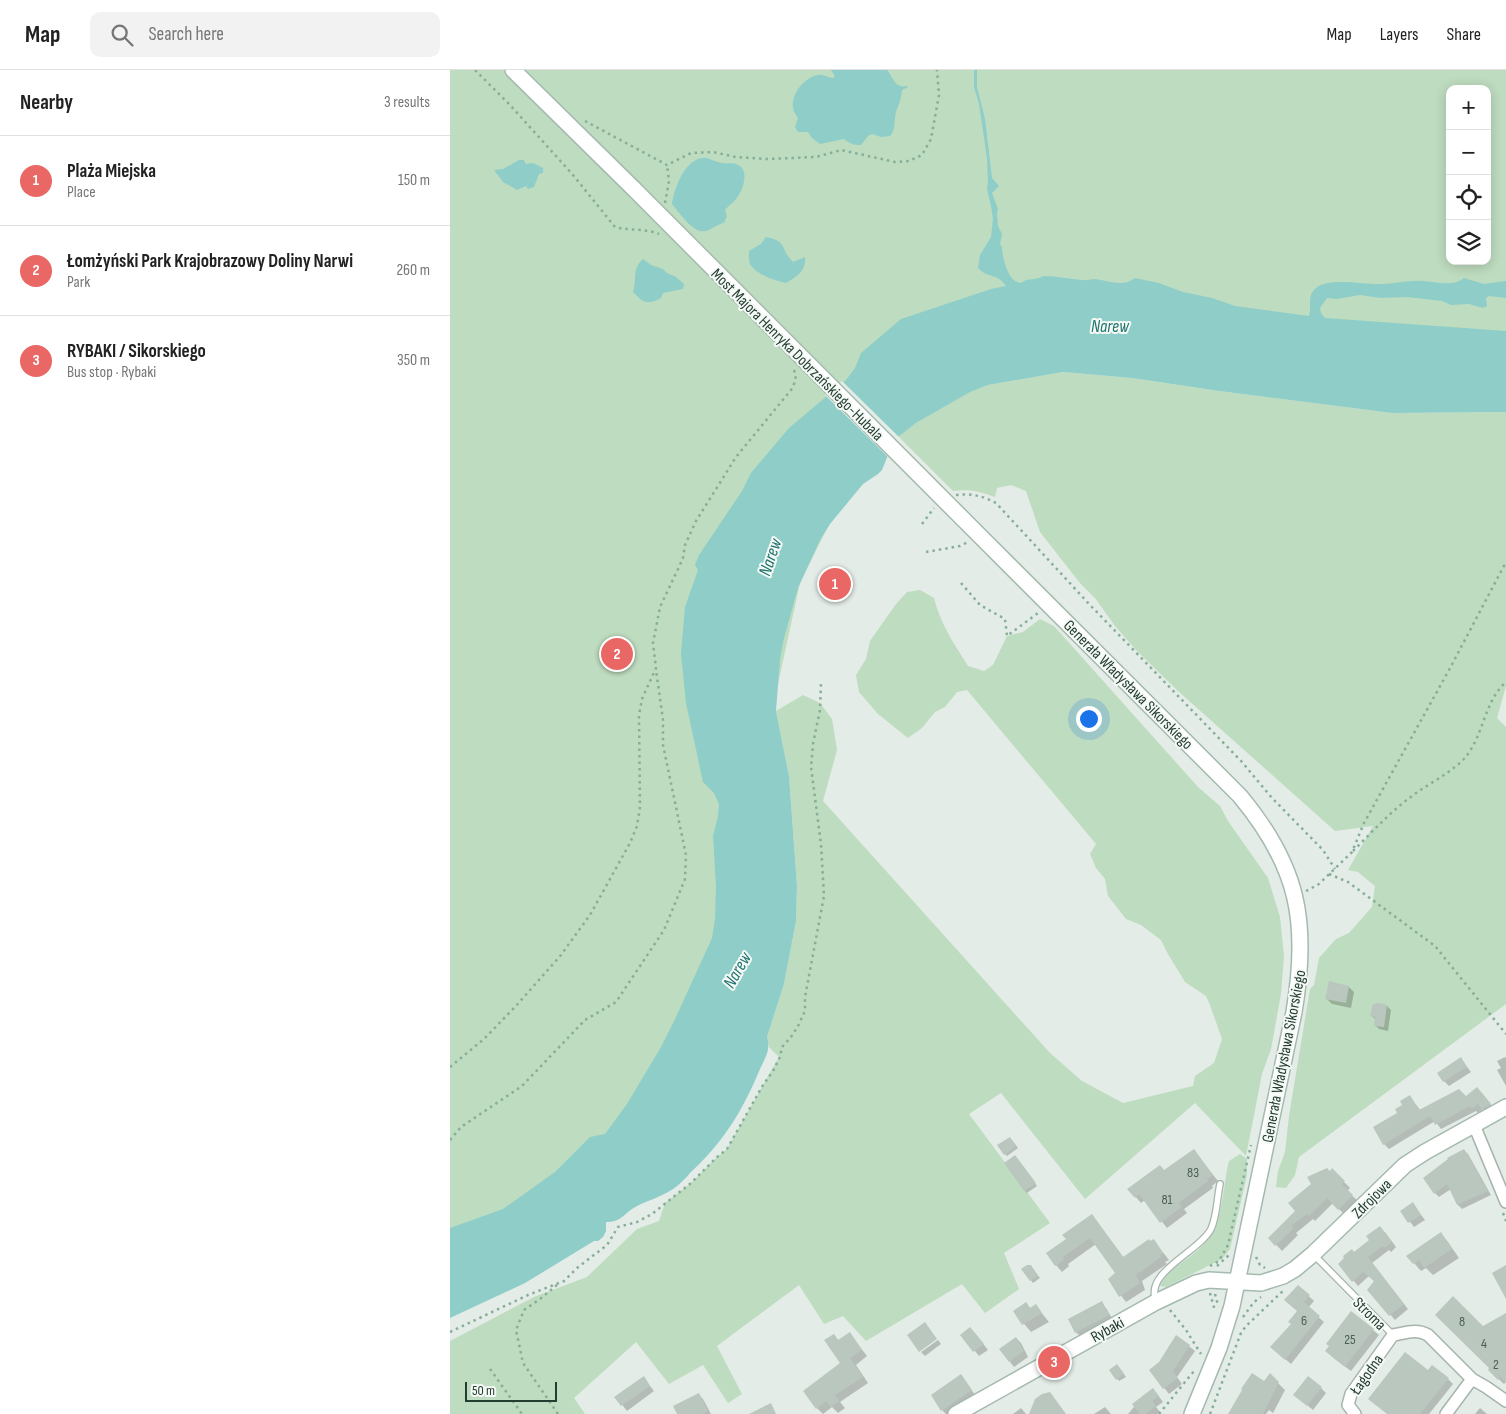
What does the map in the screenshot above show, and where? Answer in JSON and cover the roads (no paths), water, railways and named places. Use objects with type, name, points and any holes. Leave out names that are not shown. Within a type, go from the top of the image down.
[{"type":"street","name":"Most Majora Henryka Dobrzańskiego-Hubala","points":[[513,70],[962,518]]},
{"type":"street","name":"Generała Władysława Sikorskiego","points":[[962,518],[1240,796],[1271,837],[1285,865],[1294,893],[1300,923],[1301,940],[1299,985],[1238,1281],[1219,1348],[1192,1414]]},
{"type":"street","name":"Zdrojowa","points":[[1238,1281],[1262,1283],[1273,1280],[1295,1269],[1406,1165],[1424,1152],[1506,1107]]},
{"type":"street","points":[[1474,1126],[1504,1207]]},
{"type":"street","name":"Rybaki","points":[[956,1414],[1161,1304],[1196,1283],[1212,1280],[1238,1281]]},
{"type":"street","name":"Stroma","points":[[1393,1335],[1414,1331],[1424,1333],[1472,1379],[1506,1401]]},
{"type":"street","name":"Łagodna","points":[[1354,1414],[1348,1405],[1351,1394],[1393,1335]]},
{"type":"street","points":[[1446,1414],[1472,1379]]},
{"type":"lane","points":[[1161,1304],[1153,1295],[1153,1288],[1173,1264],[1197,1247],[1211,1229],[1220,1184]]},
{"type":"lane","name":"Stroma","points":[[1313,1254],[1393,1335]]},
{"type":"water","points":[[831,70],[887,70],[897,84],[908,87],[902,90],[890,136],[881,137],[872,134],[861,145],[852,144],[844,139],[820,144],[808,132],[798,132],[795,127],[798,118],[794,112],[793,105],[796,92],[812,77],[820,75],[833,78],[835,76]]},
{"type":"water","name":"Narew","points":[[974,70],[977,70],[977,87],[985,119],[992,178],[999,186],[992,193],[998,209],[998,226],[1002,234],[1000,245],[1002,246],[1009,274],[1016,282],[1021,283],[1043,276],[1084,280],[1094,279],[1115,283],[1126,283],[1135,278],[1159,283],[1183,292],[1212,298],[1235,306],[1309,316],[1312,293],[1327,283],[1381,284],[1418,281],[1450,283],[1464,278],[1484,284],[1506,281],[1506,298],[1489,296],[1486,298],[1487,306],[1483,308],[1469,304],[1451,305],[1442,301],[1407,297],[1381,298],[1360,295],[1337,299],[1327,298],[1320,308],[1325,318],[1506,331],[1506,412],[1392,413],[1132,378],[1063,372],[988,385],[970,392],[916,423],[894,440],[882,470],[863,484],[830,524],[820,540],[798,588],[784,638],[780,659],[776,711],[789,776],[797,886],[796,921],[784,984],[767,1037],[767,1054],[747,1098],[722,1138],[702,1162],[675,1187],[663,1195],[637,1206],[623,1217],[606,1222],[606,1231],[598,1241],[594,1241],[525,1283],[450,1318],[450,1228],[503,1209],[555,1172],[590,1137],[605,1134],[627,1104],[661,1047],[712,938],[715,919],[716,886],[713,836],[719,804],[714,793],[703,782],[686,703],[681,654],[685,607],[698,570],[695,565],[699,555],[742,491],[751,473],[789,428],[846,380],[855,368],[861,353],[901,319],[991,289],[1006,286],[999,279],[978,268],[980,255],[991,237],[993,219],[987,189],[987,158],[979,104],[974,87]]},
{"type":"water","points":[[707,158],[720,163],[738,165],[744,171],[744,181],[739,195],[725,210],[727,216],[724,223],[701,231],[687,222],[672,204],[683,173],[697,159]]},
{"type":"water","points":[[519,160],[524,160],[526,164],[533,163],[543,168],[543,173],[539,174],[534,187],[528,189],[526,186],[517,190],[503,182],[494,170],[503,169]]},
{"type":"water","points":[[766,237],[781,243],[793,262],[805,257],[803,270],[786,283],[764,275],[755,270],[750,264],[749,251],[761,244]]},
{"type":"water","points":[[643,259],[676,277],[684,284],[683,289],[663,293],[661,298],[652,302],[642,300],[633,292],[637,266]]},
{"type":"place","name":"Plaża Miejska","points":[[835,584]]},
{"type":"place","name":"Łomżyński Park Krajobrazowy Doliny Narwi","points":[[617,654]]},
{"type":"place","name":"RYBAKI / Sikorskiego","points":[[1054,1362]]}]
